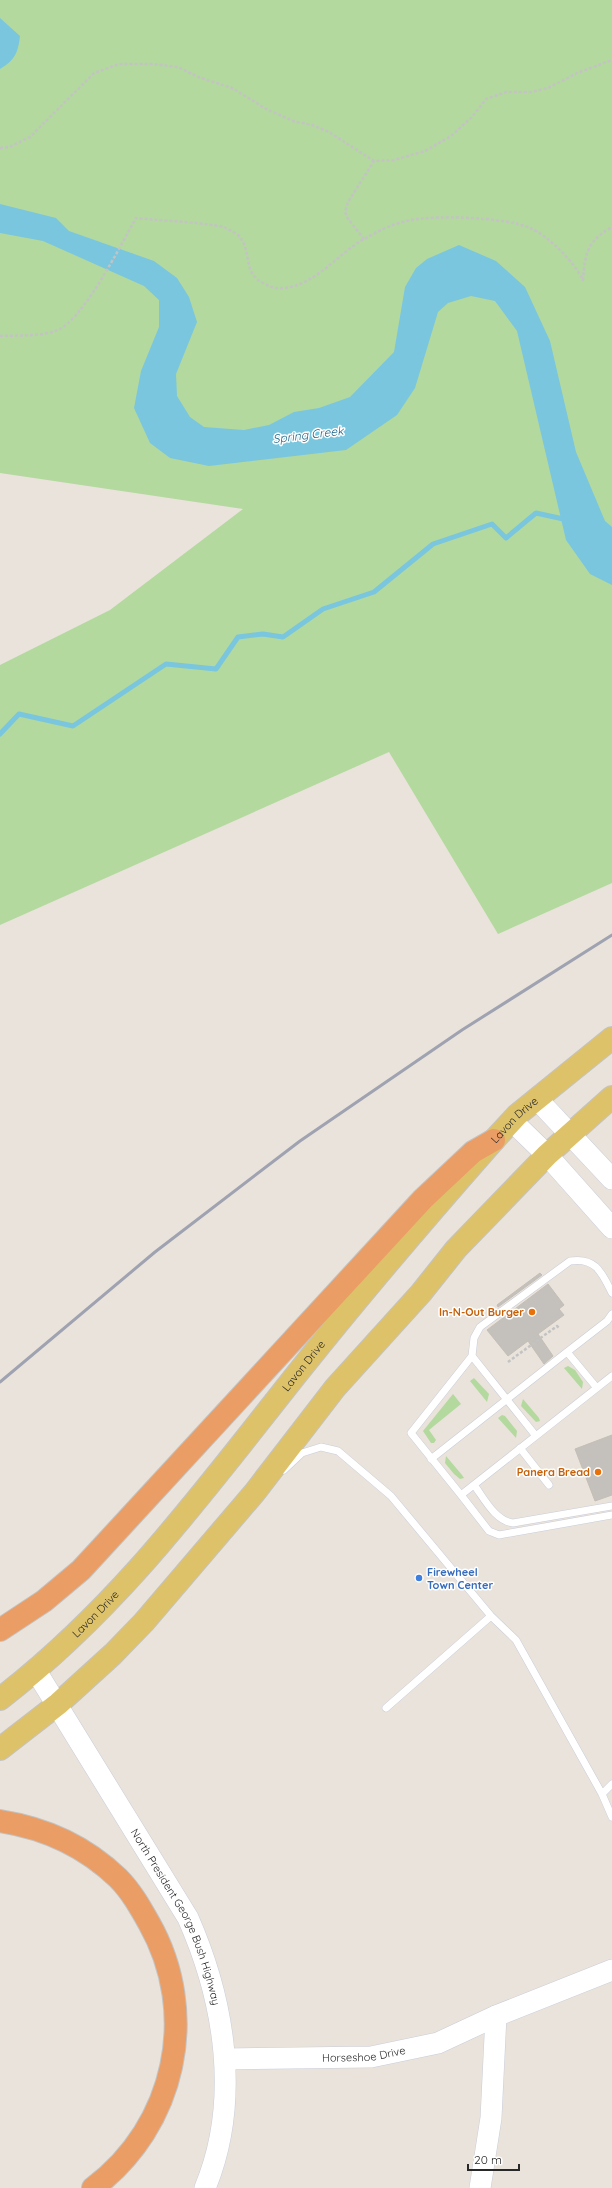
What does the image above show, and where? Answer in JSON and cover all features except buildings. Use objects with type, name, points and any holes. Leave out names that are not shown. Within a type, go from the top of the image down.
[{"type":"highway","points":[[0,1630],[44,1601],[81,1570],[423,1199],[473,1152],[494,1140]]},
{"type":"highway","points":[[0,1821],[25,1825],[59,1837],[90,1855],[118,1878],[138,1904],[156,1936],[168,1969],[175,2003],[176,2029],[173,2059],[166,2087],[153,2120],[127,2158],[93,2188]]},
{"type":"main road","name":"Lavon Drive","points":[[0,1699],[36,1671],[110,1601],[163,1543],[301,1368],[494,1140],[512,1121],[537,1099],[612,1038]]},
{"type":"main road","points":[[0,1749],[58,1704],[113,1654],[144,1622],[232,1518],[335,1388],[412,1303],[456,1249],[547,1155],[612,1097]]},
{"type":"street","points":[[537,1099],[612,1179]]},
{"type":"street","points":[[512,1121],[547,1155],[612,1228]]},
{"type":"street","name":"North President George Bush Highway","points":[[36,1671],[58,1704],[188,1918],[204,1954],[217,2004],[226,2059],[224,2100],[218,2144],[205,2188]]},
{"type":"street","name":"Horseshoe Drive","points":[[226,2059],[371,2057],[438,2043],[496,2016],[612,1970]]},
{"type":"street","points":[[480,2188],[491,2118],[496,2016]]},
{"type":"lane","points":[[612,1293],[594,1264],[582,1259],[570,1261],[480,1327],[474,1338],[472,1356],[411,1432],[489,1531],[499,1535],[612,1515]]},
{"type":"lane","points":[[432,1459],[607,1321],[612,1314]]},
{"type":"lane","points":[[567,1352],[597,1388]]},
{"type":"lane","points":[[472,1356],[536,1436]]},
{"type":"lane","points":[[460,1495],[612,1376]]},
{"type":"lane","points":[[232,1518],[302,1453],[321,1447],[338,1451],[391,1496],[491,1616],[516,1640],[602,1794],[612,1817]]},
{"type":"lane","points":[[520,1448],[549,1485]]},
{"type":"lane","points":[[474,1485],[498,1517],[507,1522],[513,1523],[612,1506]]},
{"type":"lane","points":[[386,1708],[491,1616]]},
{"type":"lane","points":[[602,1794],[612,1784]]},
{"type":"path","points":[[0,148],[9,147],[30,137],[94,73],[119,64],[153,64],[178,67],[198,77],[232,88],[274,113],[293,121],[312,125],[329,132],[374,161],[394,160],[425,151],[451,136],[472,117],[486,99],[506,92],[531,92],[548,88],[576,73],[612,60]]},
{"type":"path","points":[[364,238],[348,219],[345,212],[348,202],[374,161]]},
{"type":"path","points":[[0,336],[37,335],[58,330],[73,318],[86,302],[136,218],[224,227],[239,236],[245,251],[249,270],[257,280],[274,288],[288,289],[303,283],[364,238],[391,225],[410,220],[434,218],[501,220],[530,228],[556,246],[576,266],[583,280],[585,254],[598,235],[612,227]]},
{"type":"path","points":[[508,1362],[557,1326],[559,1328]]},
{"type":"green space","points":[[0,0],[612,0],[612,883],[498,934],[389,752],[0,925],[0,665],[110,610],[243,509],[0,473]]},
{"type":"green space","points":[[568,1366],[575,1370],[583,1382],[582,1389],[564,1368]]},
{"type":"green space","points":[[474,1378],[489,1394],[487,1402],[470,1381]]},
{"type":"green space","points":[[453,1394],[461,1404],[429,1430],[436,1440],[434,1443],[431,1443],[423,1431]]},
{"type":"green space","points":[[523,1399],[540,1421],[536,1422],[521,1406]]},
{"type":"green space","points":[[502,1415],[505,1416],[517,1431],[516,1438],[498,1418]]},
{"type":"green space","points":[[446,1456],[464,1478],[460,1479],[445,1463]]},
{"type":"water","points":[[0,18],[20,36],[15,56],[0,69]]},
{"type":"water","name":"Spring Creek","points":[[0,204],[56,218],[69,231],[154,261],[177,278],[189,297],[197,322],[176,374],[177,396],[190,417],[204,427],[244,430],[269,425],[294,412],[319,408],[350,397],[394,352],[405,287],[416,268],[427,259],[459,245],[496,261],[525,287],[550,341],[576,452],[605,521],[612,527],[612,585],[590,574],[566,540],[517,331],[495,301],[471,296],[448,303],[438,312],[415,388],[397,415],[346,450],[209,466],[170,458],[150,443],[134,408],[141,371],[159,327],[159,300],[144,286],[43,241],[0,233]]},
{"type":"waterway","points":[[0,734],[19,714],[73,726],[166,664],[216,669],[238,637],[263,634],[283,637],[323,609],[374,592],[433,544],[492,524],[506,538],[536,513],[568,520]]},
{"type":"railway","points":[[0,1382],[155,1252],[300,1141],[462,1030],[612,935]]},
{"type":"place","name":"In-N-Out Burger","points":[[532,1312]]},
{"type":"place","name":"Panera Bread","points":[[598,1472]]},
{"type":"place","name":"Firewheel Town Center","points":[[419,1578]]}]
